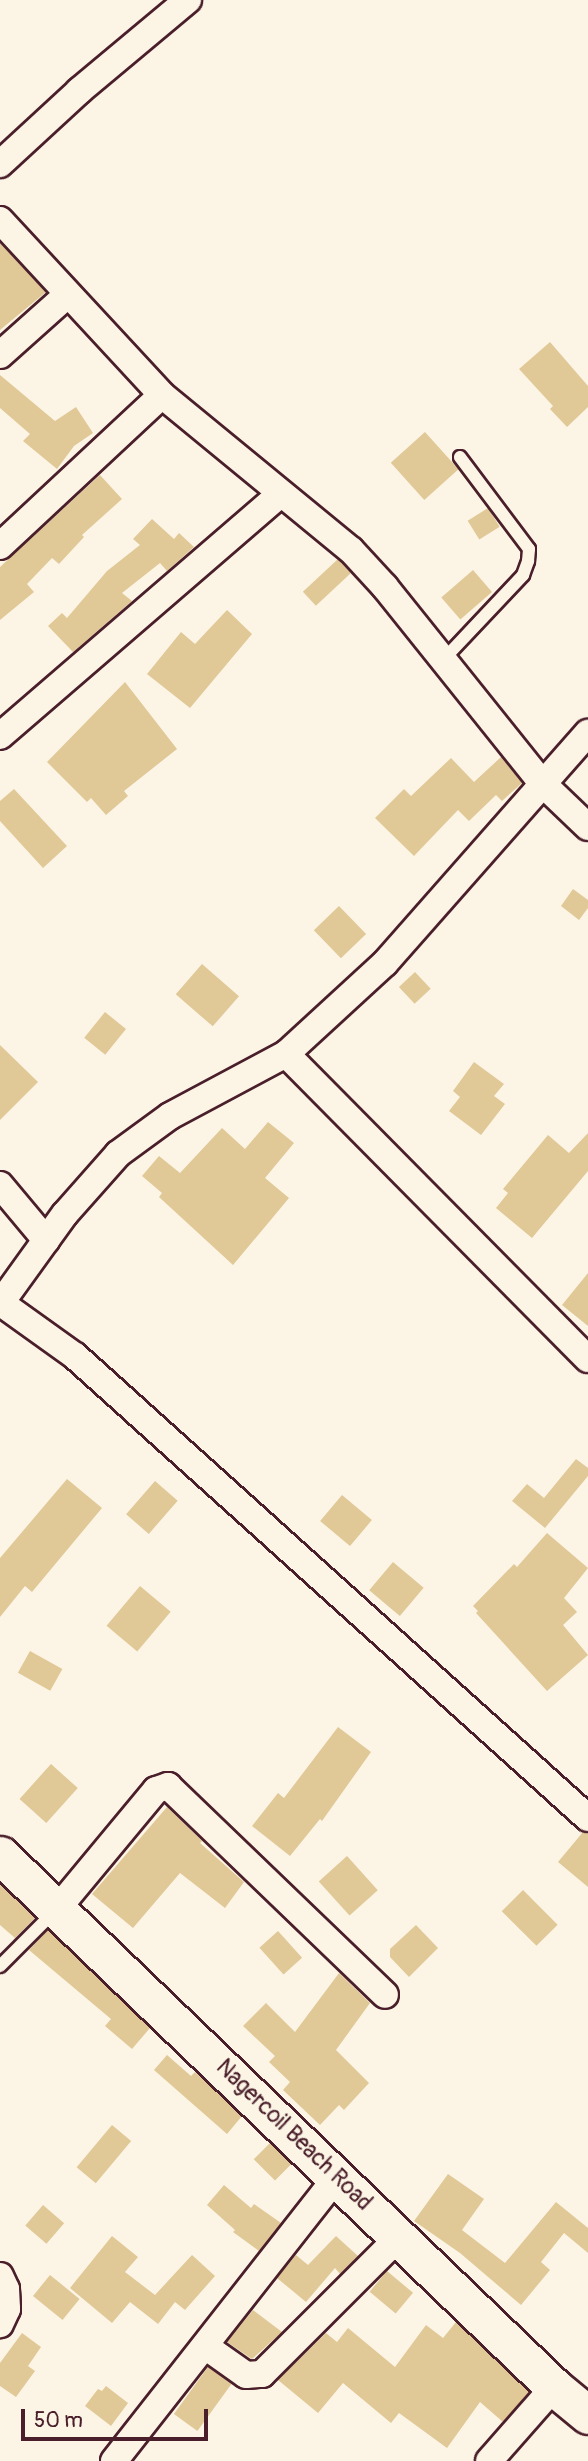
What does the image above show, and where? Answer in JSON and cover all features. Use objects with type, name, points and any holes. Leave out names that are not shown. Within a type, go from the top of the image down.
[{"type":"main road","name":"Nagercoil Beach Road","points":[[0,1855],[554,2387],[588,2415]]},
{"type":"street","points":[[0,164],[79,91],[188,0]]},
{"type":"street","points":[[0,220],[162,395],[351,550],[385,587],[543,784],[588,827]]},
{"type":"street","points":[[0,355],[68,295]]},
{"type":"street","points":[[0,546],[162,395]]},
{"type":"street","points":[[0,736],[281,494]]},
{"type":"street","points":[[588,733],[385,963],[286,1054],[170,1116],[118,1154],[46,1240],[0,1304],[75,1356],[588,1818]]},
{"type":"street","points":[[286,1054],[588,1359]]},
{"type":"street","points":[[0,1185],[46,1240]]},
{"type":"street","points":[[58,1908],[156,1790],[168,1786],[385,1994]]},
{"type":"street","points":[[114,2461],[337,2176]]},
{"type":"street","points":[[205,2346],[246,2375],[262,2374],[399,2237]]},
{"type":"street","points":[[0,2276],[6,2289],[7,2309],[0,2323]]},
{"type":"street","points":[[488,2461],[554,2387]]},
{"type":"lane","points":[[443,660],[523,575],[528,561],[528,549],[460,457]]},
{"type":"lane","points":[[0,1966],[58,1908]]},
{"type":"building","points":[[0,243],[46,292],[0,330]]},
{"type":"building","points":[[550,342],[588,386],[588,407],[567,427],[550,409],[553,406],[519,369]]},
{"type":"building","points":[[0,375],[55,421],[76,407],[93,433],[74,446],[57,469],[23,441],[30,434],[0,408]]},
{"type":"building","points":[[425,432],[458,469],[424,500],[391,463]]},
{"type":"building","points":[[100,475],[122,499],[82,535],[84,537],[59,564],[52,558],[27,584],[34,592],[0,620],[0,567]]},
{"type":"building","points":[[488,508],[500,527],[479,539],[468,521]]},
{"type":"building","points":[[152,519],[174,539],[179,533],[194,547],[167,571],[160,563],[122,593],[132,601],[73,652],[48,626],[62,613],[67,618],[107,571],[140,545],[133,539]]},
{"type":"building","points":[[338,559],[351,573],[316,606],[303,592]]},
{"type":"building","points":[[473,570],[492,592],[460,619],[441,598]]},
{"type":"building","points":[[227,610],[252,634],[190,708],[147,674],[181,632],[195,644]]},
{"type":"building","points":[[125,682],[177,749],[124,791],[128,796],[106,815],[91,798],[87,802],[47,762]]},
{"type":"building","points":[[501,757],[522,783],[502,801],[496,795],[469,821],[458,810],[414,856],[375,818],[404,789],[411,796],[451,758],[474,782]]},
{"type":"building","points":[[14,789],[67,846],[43,868],[0,821],[0,801]]},
{"type":"building","points":[[573,889],[588,900],[588,908],[579,920],[561,906]]},
{"type":"building","points":[[339,906],[366,934],[341,958],[314,930]]},
{"type":"building","points":[[202,964],[239,996],[213,1026],[176,994]]},
{"type":"building","points":[[415,972],[431,989],[415,1004],[399,987]]},
{"type":"building","points":[[105,1012],[126,1029],[105,1055],[84,1038]]},
{"type":"building","points":[[0,1045],[38,1082],[0,1120]]},
{"type":"building","points":[[474,1062],[504,1084],[494,1096],[505,1104],[481,1135],[449,1111],[460,1097],[453,1091]]},
{"type":"building","points":[[268,1122],[294,1143],[265,1178],[289,1198],[233,1265],[159,1197],[162,1193],[142,1176],[159,1156],[180,1173],[222,1128],[245,1149]]},
{"type":"building","points":[[588,1133],[588,1171],[532,1238],[496,1208],[508,1193],[503,1189],[548,1135],[569,1153]]},
{"type":"building","points":[[588,1273],[588,1326],[562,1305]]},
{"type":"building","points":[[576,1459],[588,1468],[588,1476],[545,1528],[512,1501],[527,1484],[544,1498]]},
{"type":"building","points":[[67,1479],[102,1508],[32,1592],[25,1586],[0,1617],[0,1558]]},
{"type":"building","points":[[155,1481],[178,1501],[149,1534],[126,1514]]},
{"type":"building","points":[[342,1495],[372,1520],[350,1546],[320,1521]]},
{"type":"building","points":[[547,1533],[588,1568],[564,1598],[577,1612],[563,1625],[588,1655],[547,1691],[476,1613],[478,1611],[473,1606],[514,1564],[517,1567]]},
{"type":"building","points":[[393,1562],[424,1588],[400,1616],[369,1590]]},
{"type":"building","points":[[140,1586],[171,1612],[137,1652],[107,1626]]},
{"type":"building","points":[[30,1651],[62,1669],[50,1691],[18,1673]]},
{"type":"building","points":[[338,1727],[371,1752],[322,1821],[320,1819],[290,1856],[252,1826],[278,1793],[284,1798]]},
{"type":"building","points":[[51,1764],[78,1788],[46,1823],[20,1799]]},
{"type":"building","points":[[167,1807],[202,1841],[200,1843],[244,1882],[225,1908],[180,1873],[133,1928],[92,1894]]},
{"type":"building","points":[[583,1832],[588,1833],[588,1887],[558,1862]]},
{"type":"building","points":[[347,1856],[378,1890],[350,1916],[319,1881]]},
{"type":"building","points":[[0,1884],[35,1918],[15,1938],[0,1925]]},
{"type":"building","points":[[523,1890],[558,1925],[536,1946],[502,1911]]},
{"type":"building","points":[[416,1925],[438,1948],[409,1977],[390,1957],[390,1949]]},
{"type":"building","points":[[48,1930],[150,2028],[132,2049],[105,2026],[111,2019],[29,1950]]},
{"type":"building","points":[[278,1931],[302,1958],[284,1974],[259,1948]]},
{"type":"building","points":[[339,1973],[370,2003],[336,2050],[369,2083],[344,2110],[339,2105],[320,2125],[283,2090],[290,2082],[269,2062],[275,2056],[243,2026],[266,2003],[295,2032]]},
{"type":"building","points":[[167,2055],[191,2076],[195,2072],[242,2116],[227,2134],[154,2070]]},
{"type":"building","points":[[112,2125],[131,2141],[96,2183],[77,2167]]},
{"type":"building","points":[[270,2143],[291,2164],[275,2180],[254,2159]]},
{"type":"building","points":[[448,2174],[484,2199],[462,2230],[505,2263],[556,2202],[588,2228],[588,2253],[564,2233],[541,2262],[550,2270],[521,2305],[460,2253],[414,2221]]},
{"type":"building","points":[[224,2185],[251,2208],[254,2204],[281,2223],[259,2251],[233,2232],[235,2230],[207,2205]]},
{"type":"building","points":[[43,2205],[64,2223],[46,2244],[25,2225]]},
{"type":"building","points":[[112,2236],[138,2257],[125,2272],[155,2295],[192,2255],[215,2276],[185,2310],[175,2302],[158,2324],[130,2302],[112,2323],[70,2288]]},
{"type":"building","points":[[336,2236],[358,2256],[340,2274],[335,2268],[306,2302],[277,2278],[296,2255],[308,2265]]},
{"type":"building","points":[[387,2271],[413,2293],[396,2314],[370,2292]]},
{"type":"building","points":[[50,2275],[80,2299],[63,2320],[33,2296]]},
{"type":"building","points":[[253,2310],[282,2332],[252,2359],[227,2342]]},
{"type":"building","points":[[456,2322],[529,2392],[503,2422],[480,2402],[447,2448],[399,2413],[391,2423],[343,2383],[318,2413],[278,2380],[326,2333],[337,2342],[348,2328],[395,2367],[426,2325],[443,2338]]},
{"type":"building","points":[[22,2333],[41,2347],[28,2366],[35,2371],[16,2397],[0,2386],[0,2363]]},
{"type":"building","points":[[208,2367],[231,2384],[197,2431],[174,2414]]},
{"type":"building","points":[[106,2386],[128,2403],[111,2426],[85,2406],[98,2389],[102,2391]]}]
